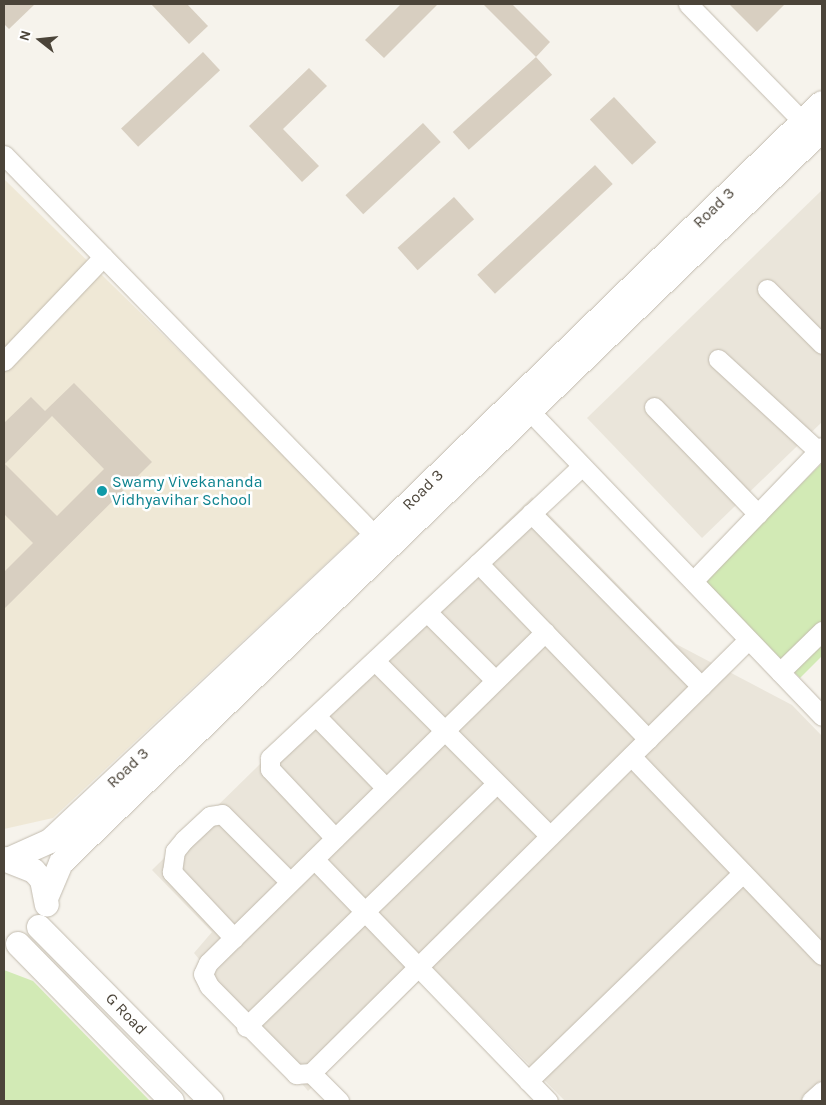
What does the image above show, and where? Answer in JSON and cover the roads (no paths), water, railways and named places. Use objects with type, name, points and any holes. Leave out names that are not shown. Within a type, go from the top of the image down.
[{"type":"street","points":[[688,4],[816,132]]},
{"type":"street","name":"Road 3","points":[[40,927],[47,896],[61,863],[381,542],[523,405],[816,132],[822,103]]},
{"type":"street","points":[[4,155],[381,542]]},
{"type":"street","points":[[4,361],[103,257]]},
{"type":"street","points":[[767,289],[822,344]]},
{"type":"street","points":[[692,582],[820,449],[718,358]]},
{"type":"street","points":[[523,405],[822,716]]},
{"type":"street","points":[[654,408],[758,514]]},
{"type":"street","points":[[335,838],[268,764],[316,716],[582,466]]},
{"type":"street","points":[[531,513],[701,686]]},
{"type":"street","name":"Road 3","points":[[7,859],[50,841],[381,542]]},
{"type":"street","points":[[478,563],[648,739]]},
{"type":"street","points":[[426,612],[495,680]]},
{"type":"street","points":[[545,632],[208,963],[204,978],[246,1027],[296,1074],[311,1073],[748,640]]},
{"type":"street","points":[[780,672],[822,632]]},
{"type":"street","points":[[375,661],[550,836]]},
{"type":"street","points":[[316,716],[386,788]]},
{"type":"street","points":[[631,756],[822,955]]},
{"type":"street","points":[[246,1027],[496,784]]},
{"type":"street","points":[[234,938],[172,872],[175,851],[184,840],[210,816],[222,814],[290,882]]},
{"type":"street","points":[[7,859],[34,871],[47,896]]},
{"type":"street","points":[[314,859],[548,1101]]},
{"type":"street","points":[[528,1080],[743,873]]},
{"type":"street","points":[[11,945],[40,927]]},
{"type":"street","name":"G Road","points":[[40,927],[211,1101]]},
{"type":"street","name":"G Road","points":[[11,945],[172,1101]]},
{"type":"street","points":[[311,1073],[339,1101]]},
{"type":"street","points":[[811,1101],[822,1091]]},
{"type":"place","name":"Swamy Vivekananda Vidhyavihar School","points":[[102,491]]}]
